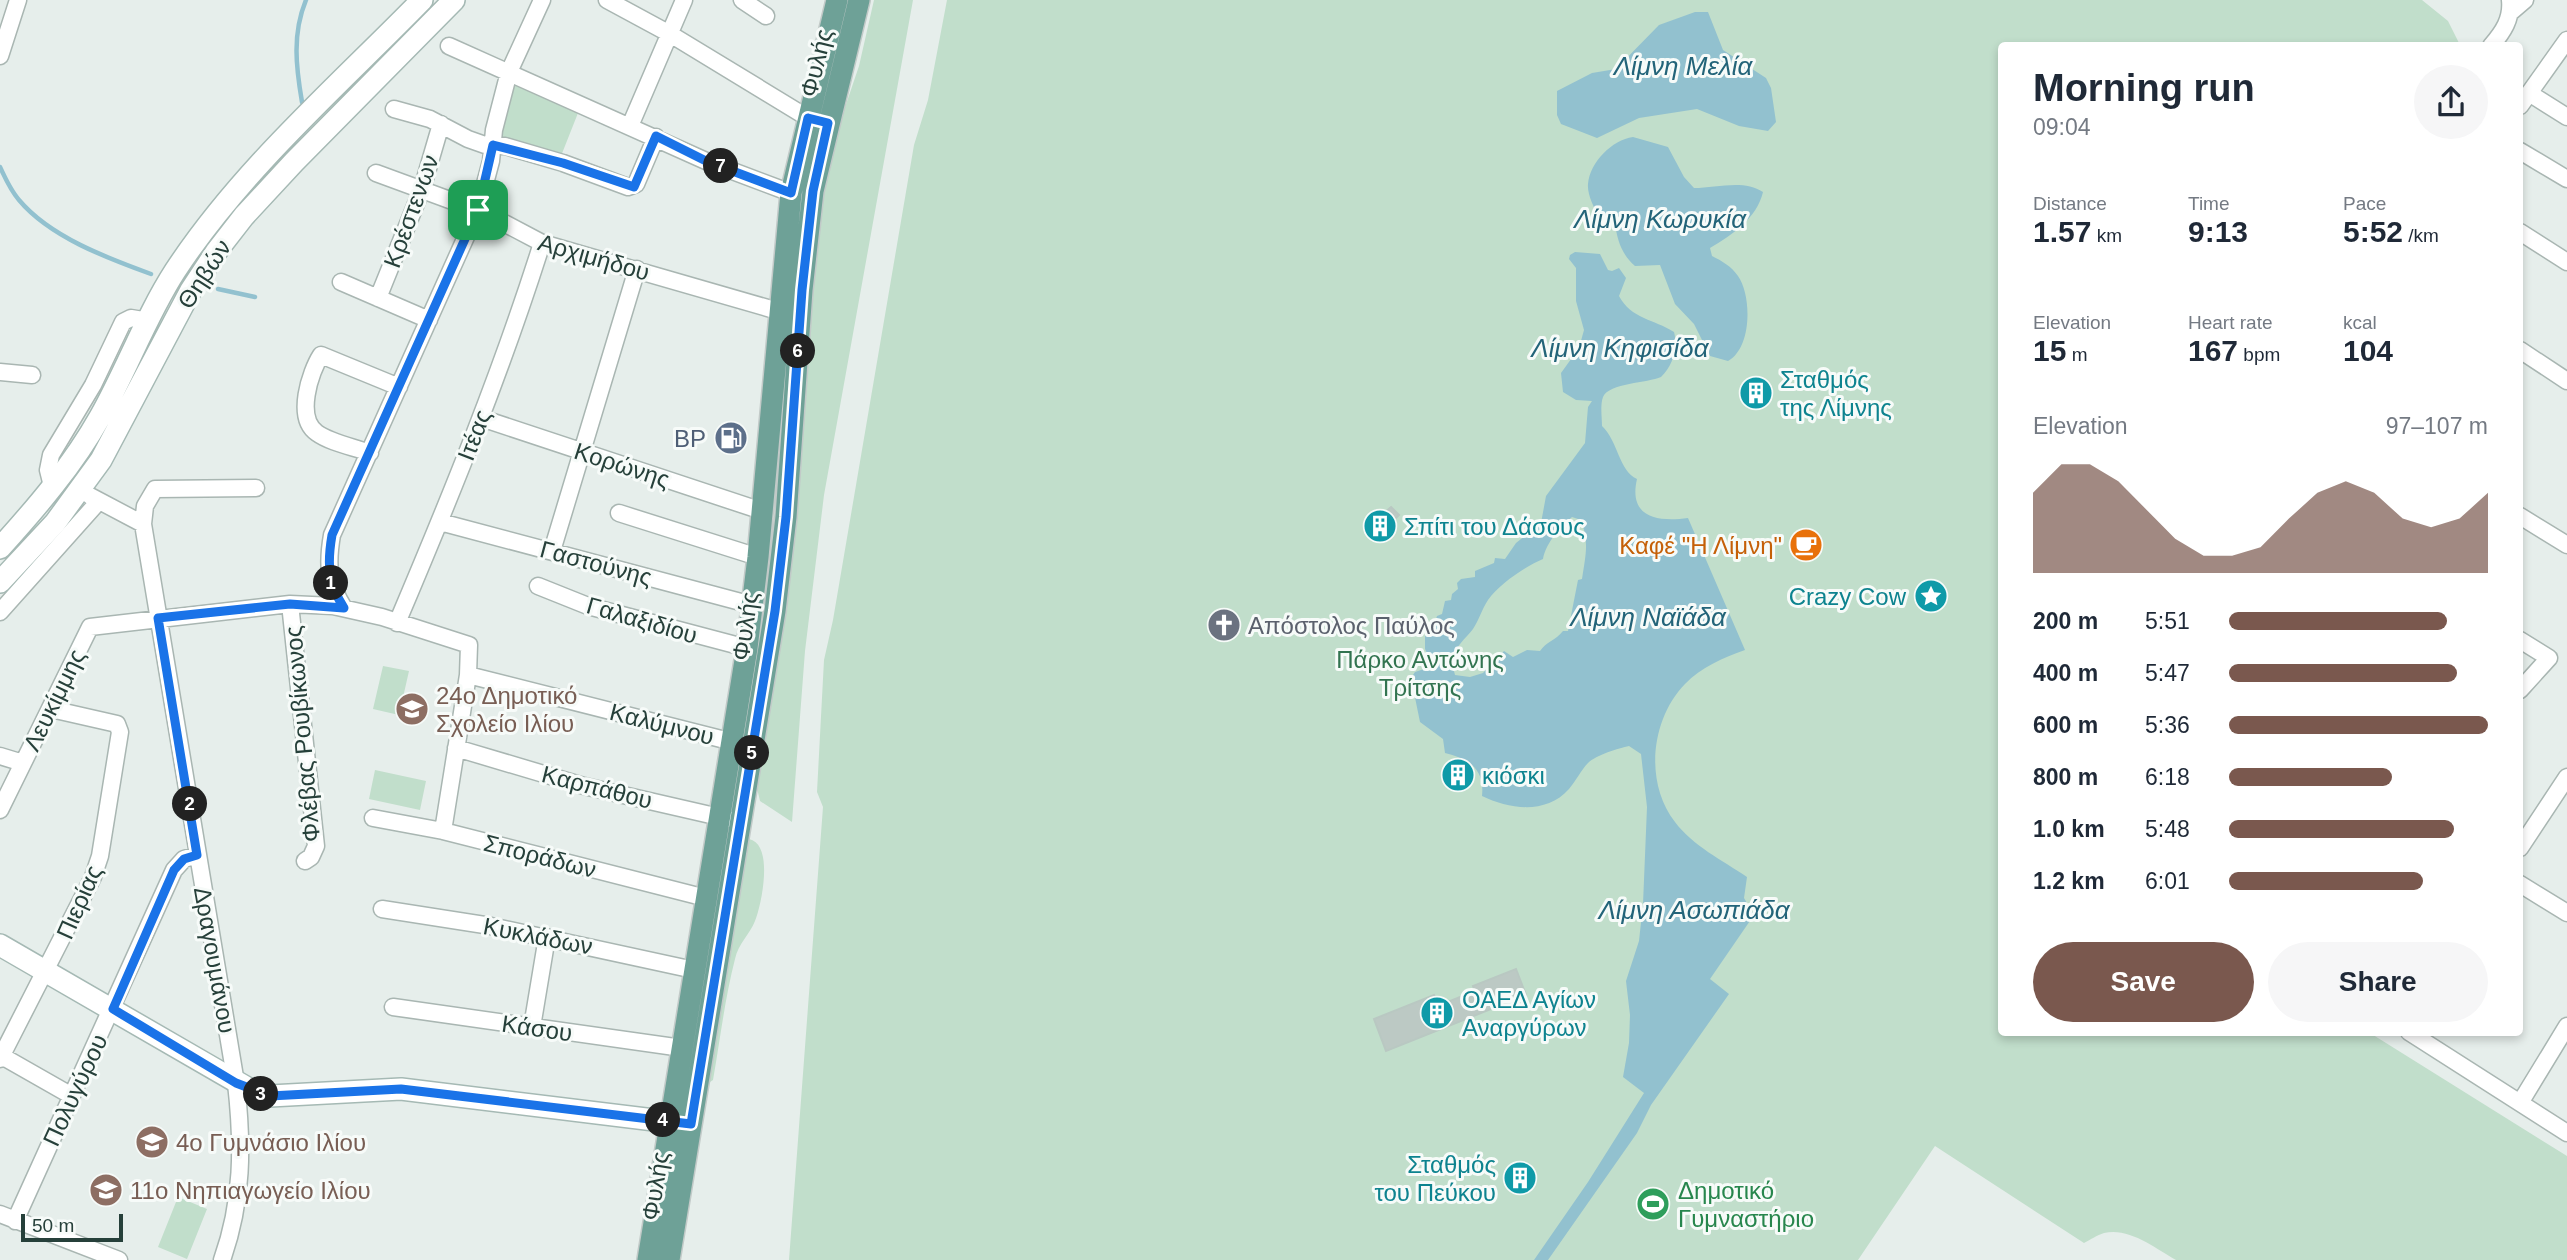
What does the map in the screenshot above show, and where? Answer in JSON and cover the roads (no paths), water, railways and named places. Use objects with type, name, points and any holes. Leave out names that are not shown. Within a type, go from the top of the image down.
[{"type":"main road","name":"Θηβών","points":[[1,544],[52,486],[90,434],[174,273],[228,201],[280,144],[422,0]]},
{"type":"main road","name":"Θηβών","points":[[0,582],[35,546],[101,460],[191,290],[244,216],[454,0]]},
{"type":"main road","name":"Φυλής","points":[[648,1260],[681,1123],[730,820],[775,611],[787,506],[802,290],[818,120],[837,0]]},
{"type":"main road","name":"Φυλής","points":[[670,1260],[681,1123],[682,1048],[706,898],[730,820],[733,742],[758,557],[778,311],[791,193],[859,0]]},
{"type":"main road","points":[[0,945],[236,1083],[270,1096],[394,1088],[438,1091],[681,1123]]},
{"type":"street","points":[[0,56],[18,0]]},
{"type":"street","points":[[338,607],[332,590],[331,543],[478,210],[509,72],[542,0]]},
{"type":"street","points":[[607,0],[818,120]]},
{"type":"street","points":[[631,126],[684,0]]},
{"type":"street","points":[[742,0],[766,16]]},
{"type":"street","points":[[2494,42],[2502,32],[2510,6],[2525,0]]},
{"type":"street","points":[[2567,40],[2524,99],[2567,117]]},
{"type":"street","points":[[449,46],[656,136],[706,161],[791,193]]},
{"type":"street","points":[[394,109],[441,124],[468,139],[563,163],[634,187],[656,136]]},
{"type":"street","name":"Κρέστενων","points":[[378,298],[422,189],[441,124]]},
{"type":"street","points":[[2523,154],[2567,179]]},
{"type":"street","name":"Αρχιμήδου","points":[[376,173],[478,210],[542,243],[778,311]]},
{"type":"street","points":[[2523,234],[2567,262]]},
{"type":"street","name":"Ιτέας","points":[[397,622],[481,418],[515,328],[542,243]]},
{"type":"street","points":[[552,551],[637,269]]},
{"type":"street","points":[[341,282],[429,320]]},
{"type":"street","points":[[2523,353],[2567,381]]},
{"type":"street","points":[[370,453],[316,432],[310,424],[306,411],[309,384],[321,355],[399,387]]},
{"type":"street","points":[[0,372],[32,375]]},
{"type":"street","name":"Κορώνης","points":[[481,418],[762,512]]},
{"type":"street","points":[[80,489],[143,524],[145,506],[155,489],[256,488]]},
{"type":"street","points":[[0,612],[99,501]]},
{"type":"street","points":[[619,513],[758,557]]},
{"type":"street","points":[[2523,518],[2567,545]]},
{"type":"street","name":"Γαστούνης","points":[[440,522],[752,605]]},
{"type":"street","name":"Δραγουμάνου","points":[[143,524],[236,1083],[241,1171],[232,1233],[222,1260]]},
{"type":"street","name":"Γαλαξιδίου","points":[[538,586],[588,606],[747,648]]},
{"type":"street","points":[[158,618],[298,604],[338,607],[469,645],[468,676],[443,831]]},
{"type":"street","name":"Φλέβας Ρουβίκωνος","points":[[298,604],[316,846],[311,857],[304,861]]},
{"type":"street","name":"Λευκίμμης","points":[[0,810],[90,627],[158,618]]},
{"type":"street","points":[[2523,642],[2549,658],[2523,687]]},
{"type":"street","name":"Καλύμνου","points":[[468,676],[733,742]]},
{"type":"street","name":"Πιερίας","points":[[1,1057],[93,877],[100,856],[120,732],[117,724],[51,709]]},
{"type":"street","name":"Καρπάθου","points":[[456,748],[584,786],[730,820]]},
{"type":"street","points":[[0,756],[23,763]]},
{"type":"street","points":[[2523,843],[2567,777]]},
{"type":"street","name":"Σποράδων","points":[[373,818],[443,831],[706,898]]},
{"type":"street","name":"Πολυγύρου","points":[[8,1217],[72,1096],[174,870],[184,859],[197,855]]},
{"type":"street","points":[[2523,886],[2567,913]]},
{"type":"street","name":"Κυκλάδων","points":[[382,909],[547,937],[694,970]]},
{"type":"street","points":[[532,1027],[547,937]]},
{"type":"street","name":"Κάσου","points":[[393,1007],[682,1048]]},
{"type":"street","points":[[2520,1103],[2567,1026]]},
{"type":"street","points":[[2415,1036],[2567,1133]]},
{"type":"street","points":[[1,1057],[72,1096]]},
{"type":"street","points":[[8,1217],[119,1260]]},
{"type":"water","name":"Λίμνη Μελία","points":[[1695,12],[1708,12],[1723,50],[1766,78],[1771,88],[1776,122],[1768,131],[1739,126],[1697,109],[1639,118],[1597,138],[1561,124],[1557,115],[1557,91],[1592,73],[1616,69],[1659,25]]},
{"type":"water","name":"Λίμνη Κωρυκία","points":[[1633,137],[1668,147],[1684,177],[1694,188],[1739,185],[1763,192],[1749,218],[1710,248],[1712,256],[1726,264],[1738,276],[1746,296],[1747,321],[1742,345],[1728,361],[1710,356],[1694,324],[1675,304],[1660,265],[1635,266],[1621,247],[1615,223],[1599,217],[1593,205],[1588,188],[1593,168],[1610,147]]},
{"type":"water","name":"Λίμνη Ναϊάδα","points":[[1575,252],[1600,254],[1608,270],[1619,268],[1626,278],[1619,296],[1624,304],[1636,314],[1674,332],[1674,356],[1665,373],[1655,379],[1621,386],[1607,392],[1603,397],[1602,426],[1612,439],[1622,463],[1637,479],[1635,492],[1641,510],[1656,518],[1688,518],[1745,650],[1705,668],[1685,684],[1674,698],[1659,732],[1656,770],[1665,806],[1682,831],[1708,852],[1747,877],[1744,898],[1754,915],[1710,979],[1729,994],[1651,1105],[1637,1133],[1548,1260],[1534,1260],[1588,1182],[1644,1093],[1623,1077],[1629,1043],[1630,1015],[1626,981],[1639,941],[1643,904],[1647,807],[1641,754],[1629,746],[1596,757],[1585,766],[1569,789],[1550,803],[1527,807],[1504,804],[1482,796],[1481,778],[1473,766],[1461,758],[1445,753],[1443,739],[1420,722],[1411,678],[1415,672],[1432,663],[1425,649],[1425,630],[1434,625],[1437,616],[1442,614],[1445,601],[1451,600],[1452,594],[1458,589],[1457,583],[1461,579],[1475,577],[1475,571],[1494,563],[1495,558],[1505,559],[1516,543],[1541,523],[1546,496],[1585,443],[1588,407],[1592,401],[1576,400],[1563,392],[1561,373],[1579,348],[1584,330],[1576,301],[1576,268],[1569,259]],"holes":[[[1572,517],[1581,520],[1586,555],[1568,631],[1563,631],[1540,651],[1527,650],[1513,657],[1504,651],[1483,673],[1470,677],[1455,675],[1451,660],[1457,647],[1473,629],[1493,594],[1513,576],[1543,559],[1554,536]]]},
{"type":"waterway","points":[[302,102],[296,51],[306,0]]},
{"type":"waterway","points":[[0,167],[16,196],[47,225],[80,245],[151,274]]},
{"type":"waterway","points":[[218,289],[255,297]]},
{"type":"place","name":"Σταθμός της Λίμνης","points":[[1756,393]]},
{"type":"place","name":"BP","points":[[731,438]]},
{"type":"place","name":"Σπίτι του Δάσους","points":[[1380,526]]},
{"type":"place","name":"Καφέ \"Η Λίμνη\"","points":[[1806,545]]},
{"type":"place","name":"Crazy Cow","points":[[1931,596]]},
{"type":"place","name":"Απόστολος Παύλος","points":[[1224,625]]},
{"type":"place","name":"24ο Δημοτικό Σχολείο Ιλίου","points":[[412,709]]},
{"type":"place","name":"κιόσκι","points":[[1458,775]]},
{"type":"place","name":"ΟΑΕΔ Αγίων Αναργύρων","points":[[1437,1013]]},
{"type":"place","name":"4ο Γυμνάσιο Ιλίου","points":[[152,1142]]},
{"type":"place","name":"Σταθμός του Πεύκου","points":[[1520,1178]]},
{"type":"place","name":"11ο Νηπιαγωγείο Ιλίου","points":[[106,1190]]},
{"type":"place","name":"Δημοτικό Γυμναστήριο","points":[[1653,1204]]},
{"type":"water label","name":"Λίμνη Κηφισίδα","points":[[1620,348]]},
{"type":"water label","name":"Λίμνη Ασωπιάδα","points":[[1694,910]]},
{"type":"park label","name":"Πάρκο Αντώνης Τρίτσης","points":[[1420,673]]}]
